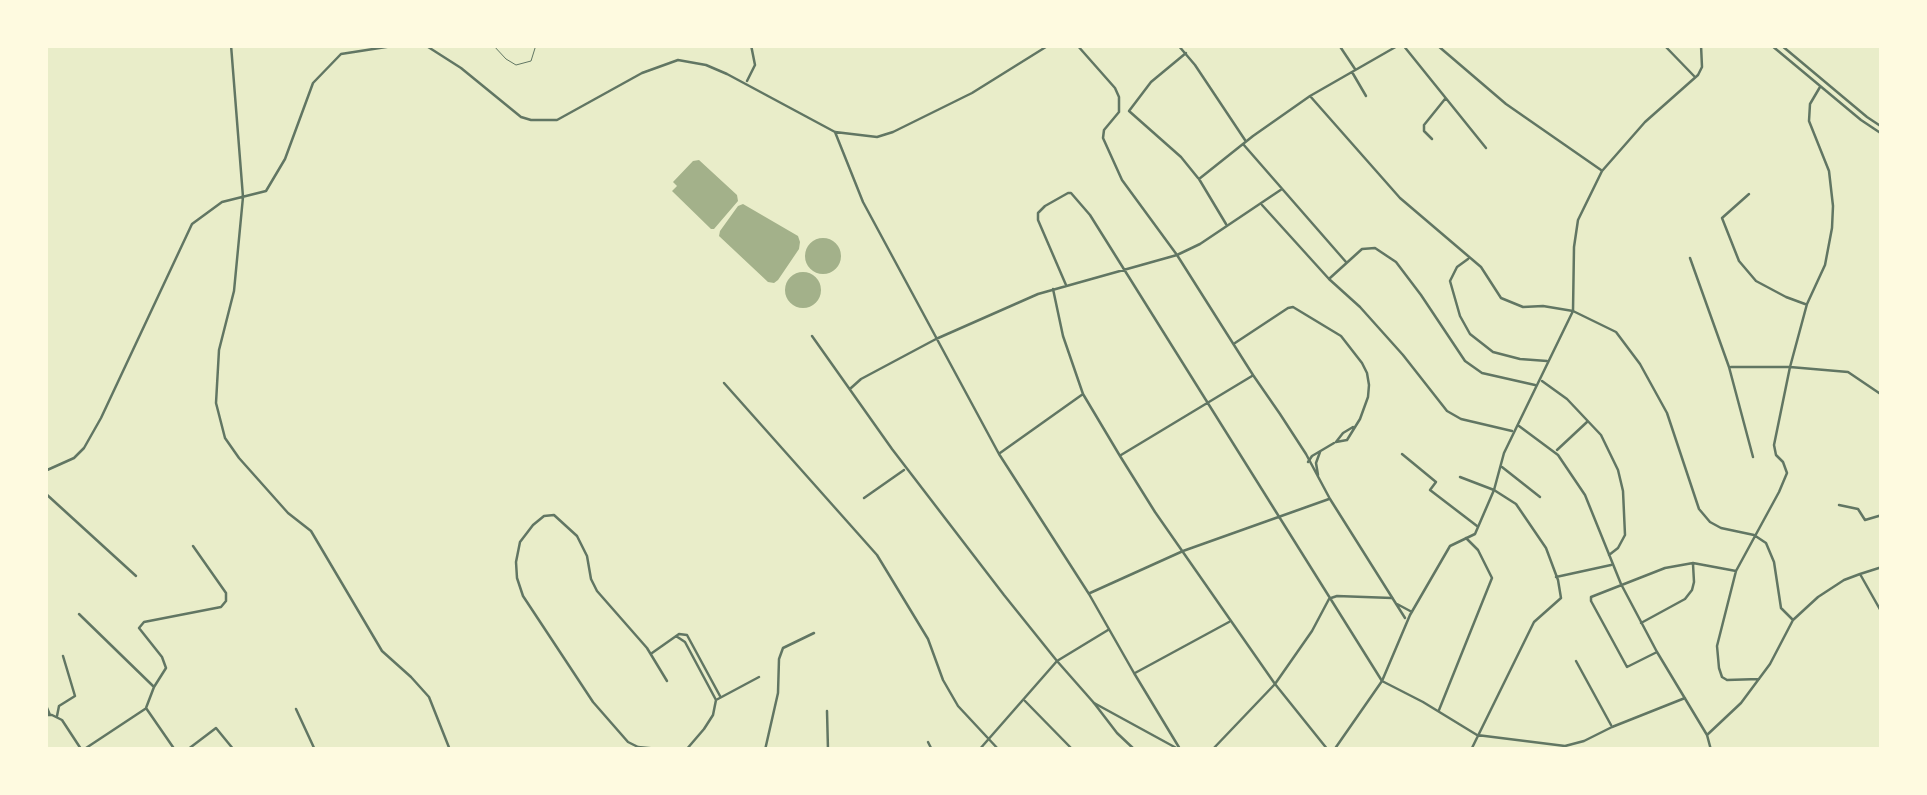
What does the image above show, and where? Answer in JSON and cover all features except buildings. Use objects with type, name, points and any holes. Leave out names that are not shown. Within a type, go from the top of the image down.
[{"type":"street","points":[[230,45],[242,197],[234,290],[219,350],[216,402],[225,438],[288,513],[311,531],[382,652],[428,697],[450,750]]},
{"type":"street","points":[[45,471],[74,458],[84,448],[192,224],[222,202],[266,191],[285,159],[313,83],[341,54],[399,45]]},
{"type":"street","points":[[425,45],[461,68],[521,117],[531,120],[558,120],[642,73],[678,60],[706,64],[835,132],[877,136],[972,93],[1049,45]]},
{"type":"street","points":[[746,83],[755,65],[751,45]]},
{"type":"street","points":[[1077,45],[1115,88],[1119,98],[1119,112],[1104,130],[1105,145],[1122,180],[1178,255],[1407,621]]},
{"type":"street","points":[[1178,45],[1216,94],[1244,143],[1347,263]]},
{"type":"street","points":[[1340,45],[1366,96]]},
{"type":"street","points":[[1199,178],[1310,96],[1401,45],[1486,148]]},
{"type":"street","points":[[1437,45],[1506,104],[1602,171]]},
{"type":"street","points":[[1664,45],[1696,77]]},
{"type":"street","points":[[1053,289],[1083,394],[1120,456],[1275,684],[1331,750],[1382,681],[1407,621],[1450,546],[1475,534],[1504,454],[1573,310],[1578,220],[1602,171],[1645,122],[1696,77],[1702,67],[1701,45]]},
{"type":"street","points":[[1770,45],[1882,134]]},
{"type":"street","points":[[1781,45],[1882,126]]},
{"type":"street","points":[[1186,54],[1151,82],[1128,111],[1181,156],[1199,178],[1226,226]]},
{"type":"street","points":[[1759,679],[1727,680],[1719,668],[1717,646],[1736,571],[1787,473],[1774,445],[1807,304],[1825,265],[1833,217],[1829,172],[1809,121],[1810,104],[1824,82]]},
{"type":"street","points":[[1310,96],[1400,198],[1481,266],[1506,302],[1573,310],[1616,332],[1640,364],[1674,429],[1705,518],[1721,528],[1761,538],[1771,553],[1781,608],[1793,620]]},
{"type":"street","points":[[1432,139],[1424,125],[1446,98]]},
{"type":"street","points":[[835,132],[863,202],[999,454],[1181,750]]},
{"type":"street","points":[[848,390],[936,339],[1053,289],[1178,255],[1282,188]]},
{"type":"street","points":[[1066,286],[1038,213],[1062,194],[1071,193],[1090,215],[1382,681],[1477,735],[1565,748],[1684,698]]},
{"type":"street","points":[[1749,194],[1722,218],[1738,261],[1756,281],[1807,304]]},
{"type":"street","points":[[1260,204],[1360,307],[1447,411],[1461,419],[1514,432]]},
{"type":"street","points":[[1329,279],[1362,249],[1371,247],[1396,262],[1466,360],[1482,373],[1539,383],[1567,399],[1611,453],[1623,492],[1625,534],[1609,555]]},
{"type":"street","points":[[1469,258],[1457,267],[1450,281],[1460,316],[1470,334],[1484,347],[1504,356],[1549,362]]},
{"type":"street","points":[[1690,258],[1730,366],[1753,457]]},
{"type":"street","points":[[1233,344],[1288,308],[1341,336],[1362,363],[1369,385],[1365,410],[1348,440],[1336,442]]},
{"type":"street","points":[[812,336],[906,468],[1057,661],[1135,750]]},
{"type":"street","points":[[1730,366],[1848,372],[1882,395]]},
{"type":"street","points":[[1120,456],[1253,376]]},
{"type":"street","points":[[724,383],[877,555],[928,640],[942,680],[958,706],[999,750]]},
{"type":"street","points":[[999,454],[1083,394]]},
{"type":"street","points":[[1554,452],[1588,421]]},
{"type":"street","points":[[1518,425],[1554,452],[1585,495],[1621,584],[1707,735],[1711,750]]},
{"type":"street","points":[[1308,462],[1353,428]]},
{"type":"street","points":[[1306,454],[1320,452]]},
{"type":"street","points":[[1318,476],[1320,452]]},
{"type":"street","points":[[1306,454],[1317,459]]},
{"type":"street","points":[[1402,454],[1436,482],[1430,490],[1478,527]]},
{"type":"street","points":[[1501,466],[1540,497]]},
{"type":"street","points":[[864,498],[906,468]]},
{"type":"street","points":[[1460,476],[1516,504],[1546,548],[1561,598],[1534,622],[1470,750]]},
{"type":"street","points":[[45,493],[136,576]]},
{"type":"street","points":[[1088,594],[1184,551],[1330,499]]},
{"type":"street","points":[[1839,504],[1858,509],[1865,520],[1882,515]]},
{"type":"street","points":[[667,681],[651,654],[598,591],[583,546],[568,525],[554,515],[532,525],[517,552],[519,588],[593,702],[628,742],[638,748],[669,750]]},
{"type":"street","points":[[1439,712],[1492,578],[1478,550],[1466,538]]},
{"type":"street","points":[[45,703],[48,715],[57,716],[82,750],[146,708],[165,662],[140,632],[140,625],[221,607],[228,598],[192,546]]},
{"type":"street","points":[[1657,652],[1627,667],[1591,601],[1593,595],[1665,568],[1693,563],[1736,571]]},
{"type":"street","points":[[1641,623],[1685,599],[1694,582],[1693,563]]},
{"type":"street","points":[[1556,577],[1613,564]]},
{"type":"street","points":[[1707,735],[1741,703],[1759,679],[1793,620],[1844,580],[1882,567]]},
{"type":"street","points":[[1860,574],[1882,613]]},
{"type":"street","points":[[1212,750],[1275,684],[1330,598],[1392,598]]},
{"type":"street","points":[[1396,603],[1412,612]]},
{"type":"street","points":[[80,614],[154,687]]},
{"type":"street","points":[[1134,674],[1231,621]]},
{"type":"street","points":[[979,750],[1057,661],[1109,630]]},
{"type":"street","points":[[765,750],[783,648],[814,633]]},
{"type":"street","points":[[651,654],[675,636],[685,642],[718,698]]},
{"type":"street","points":[[57,716],[59,706],[75,696],[64,656]]},
{"type":"street","points":[[1576,661],[1612,727]]},
{"type":"street","points":[[686,750],[713,715],[718,698],[759,677]]},
{"type":"street","points":[[1024,699],[1073,750]]},
{"type":"street","points":[[1094,703],[1181,750]]},
{"type":"street","points":[[146,708],[176,750]]},
{"type":"street","points":[[296,709],[315,750]]},
{"type":"street","points":[[827,710],[828,750]]},
{"type":"street","points":[[186,750],[216,728],[234,750]]},
{"type":"street","points":[[928,742],[932,750]]},
{"type":"lane","points":[[493,45],[516,65],[531,61],[536,45]]},
{"type":"shaded area","points":[[699,160],[737,195],[738,201],[714,229],[672,191],[677,186],[673,182],[693,161]]},
{"type":"shaded area","points":[[743,204],[798,236],[799,249],[774,283],[768,282],[719,236]]},
{"type":"shaded area","points":[[823,238],[836,243],[841,256],[836,269],[823,274],[810,269],[805,256],[810,243]]},
{"type":"shaded area","points":[[803,272],[816,277],[821,290],[816,303],[803,308],[790,303],[785,290],[790,277]]}]
